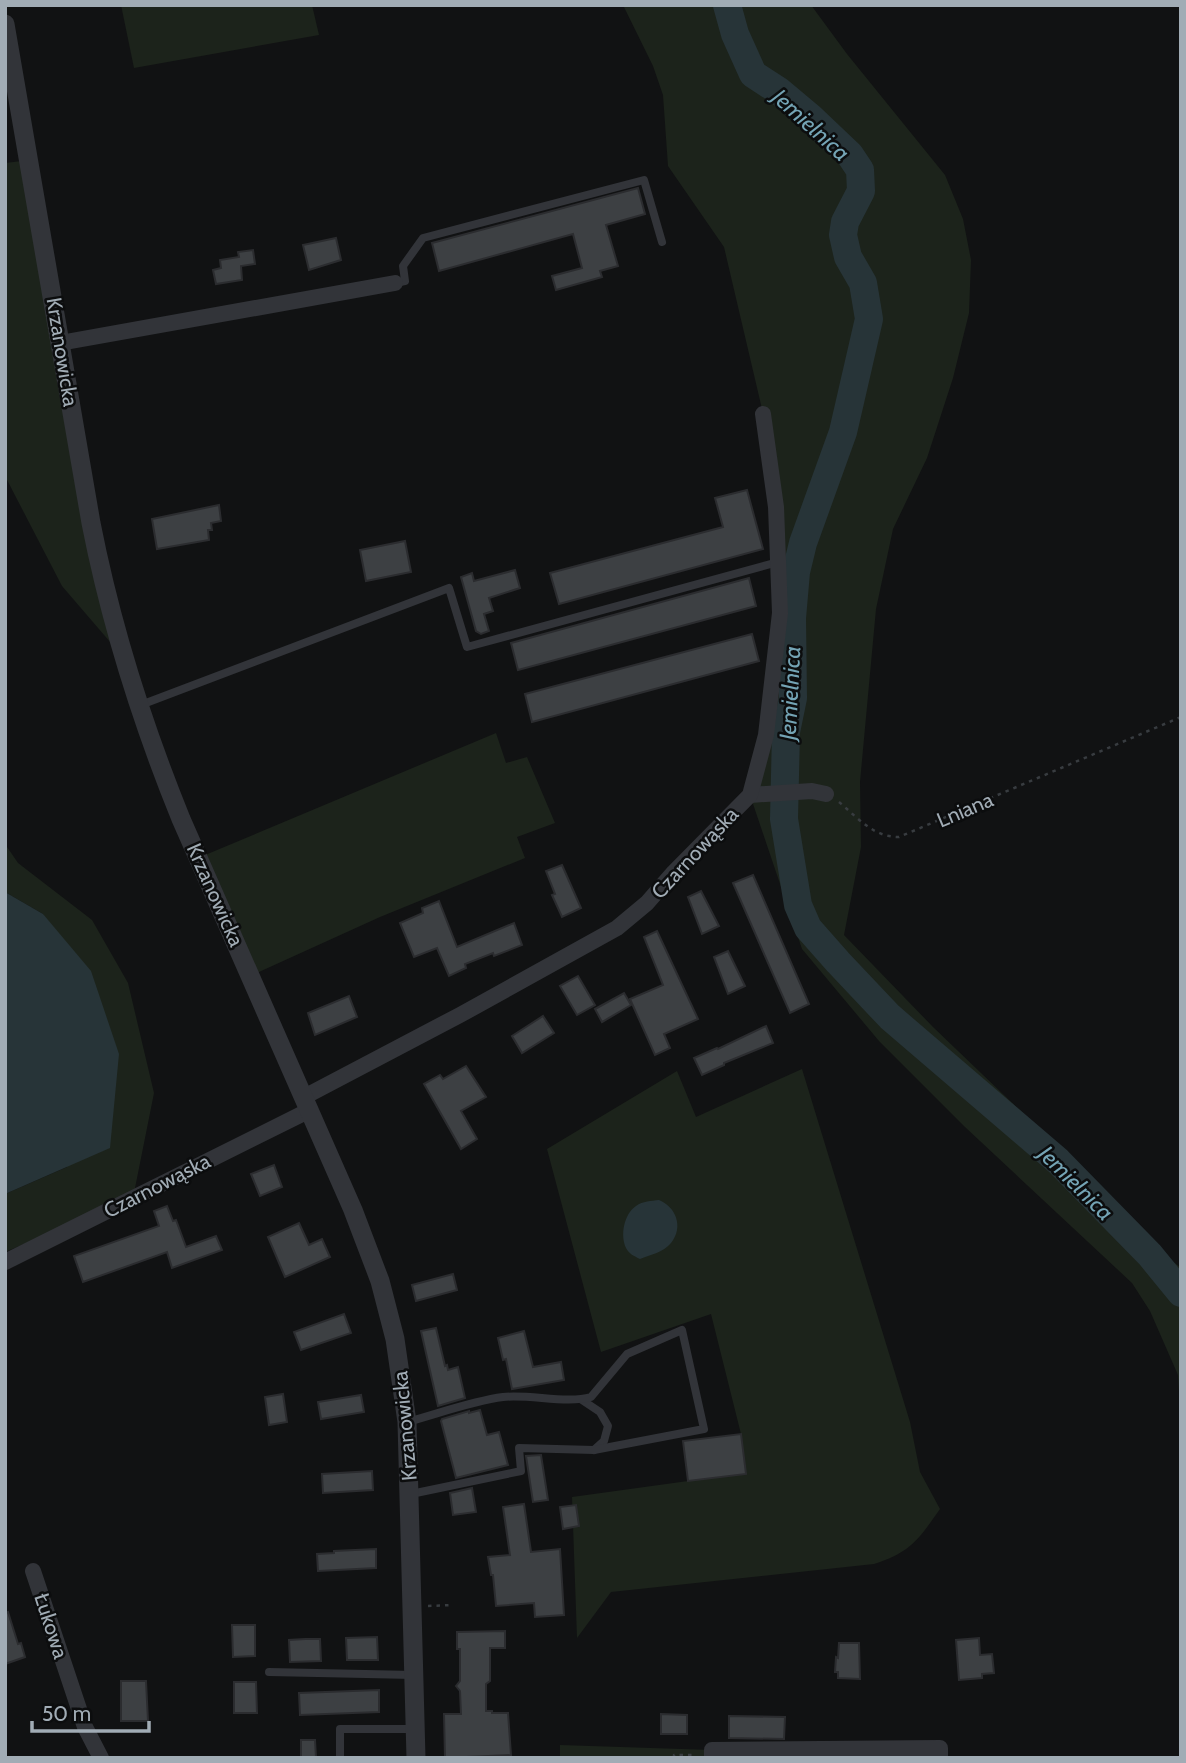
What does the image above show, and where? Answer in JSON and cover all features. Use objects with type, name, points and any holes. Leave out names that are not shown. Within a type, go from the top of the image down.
[{"type":"street","name":"Krzanowicka","points":[[5,24],[11,90],[60,343],[99,566],[138,706],[181,820],[357,1220],[380,1281],[395,1339],[407,1422],[416,1758]]},
{"type":"street","points":[[60,343],[395,283]]},
{"type":"street","name":"Czarnowąska","points":[[5,1262],[307,1104],[617,928],[648,903],[674,872],[750,794],[768,724],[780,613],[776,507],[763,414]]},
{"type":"street","points":[[750,794],[826,793]]},
{"type":"street","name":"Łukowa","points":[[33,1571],[85,1727],[102,1758]]},
{"type":"street","points":[[712,1754],[940,1753]]},
{"type":"lane","points":[[395,283],[405,281],[403,266],[423,238],[644,180],[662,242]]},
{"type":"lane","points":[[138,706],[449,588],[467,647],[778,562]]},
{"type":"lane","points":[[407,1422],[502,1397],[540,1396],[582,1400],[591,1397],[628,1354],[682,1330],[704,1429],[594,1450],[519,1448],[521,1471],[410,1494]]},
{"type":"lane","points":[[582,1400],[600,1412],[608,1426],[604,1441],[594,1450]]},
{"type":"lane","points":[[270,1672],[414,1675]]},
{"type":"lane","points":[[340,1758],[340,1729],[415,1728]]},
{"type":"path","name":"Lniana","points":[[826,793],[873,831],[885,837],[899,837],[1181,717]]},
{"type":"path","points":[[424,1606],[452,1605]]},
{"type":"path","points":[[674,1758],[674,1755],[712,1754]]},
{"type":"shaded area","points":[[121,5],[312,5],[319,35],[134,68]]},
{"type":"shaded area","points":[[623,5],[811,5],[945,175],[963,219],[971,260],[969,313],[953,378],[927,458],[893,529],[876,609],[860,782],[861,847],[844,935],[1155,1247],[1181,1268],[1181,1427],[1178,1375],[1150,1311],[1132,1283],[965,1127],[879,1041],[802,949],[750,795],[780,613],[766,426],[724,247],[668,166],[663,95],[653,66]]},
{"type":"shaded area","points":[[30,160],[123,657],[62,586],[5,476],[5,163]]},
{"type":"shaded area","points":[[496,733],[506,763],[527,757],[555,823],[517,837],[525,858],[380,917],[250,976],[198,858]]},
{"type":"shaded area","points":[[5,844],[18,863],[92,920],[128,983],[154,1093],[133,1198],[5,1252],[5,1194],[67,1167],[43,914],[5,892]]},
{"type":"shaded area","points":[[5,892],[43,914],[91,971],[119,1054],[110,1148],[5,1194]]},
{"type":"shaded area","points":[[802,1069],[910,1422],[920,1472],[940,1509],[913,1544],[897,1555],[874,1564],[611,1592],[577,1638],[572,1497],[746,1473],[741,1434],[711,1314],[601,1352],[547,1149],[677,1071],[696,1117]]},
{"type":"shaded area","points":[[659,1200],[674,1212],[677,1231],[668,1246],[640,1259],[626,1248],[624,1225],[629,1214],[639,1204]]},
{"type":"shaded area","points":[[560,1745],[712,1750],[712,1758],[560,1758]]},
{"type":"building","points":[[638,188],[645,214],[606,225],[618,266],[600,271],[602,277],[556,290],[552,276],[582,268],[573,234],[439,271],[432,243]]},
{"type":"building","points":[[336,238],[341,260],[309,270],[303,245]]},
{"type":"building","points":[[253,250],[255,264],[241,266],[242,280],[216,284],[213,270],[221,268],[220,260],[239,257],[238,252]]},
{"type":"building","points":[[747,490],[763,549],[559,604],[550,573],[723,527],[715,498]]},
{"type":"building","points":[[219,505],[221,521],[211,523],[212,530],[208,530],[209,540],[157,549],[152,519]]},
{"type":"building","points":[[405,541],[411,572],[366,581],[360,550]]},
{"type":"building","points":[[515,570],[520,588],[489,598],[493,611],[484,614],[489,631],[481,634],[476,631],[461,577],[472,573],[474,581]]},
{"type":"building","points":[[749,578],[756,606],[518,670],[511,643]]},
{"type":"building","points":[[752,634],[759,661],[532,722],[525,694]]},
{"type":"building","points":[[562,865],[581,908],[562,917],[552,895],[555,894],[546,871]]},
{"type":"building","points":[[753,875],[809,1004],[790,1013],[733,883]]},
{"type":"building","points":[[701,891],[719,926],[702,934],[688,897]]},
{"type":"building","points":[[439,901],[457,947],[514,923],[522,945],[465,964],[466,968],[449,976],[437,948],[414,957],[400,923],[423,913],[422,908]]},
{"type":"building","points":[[657,931],[698,1019],[664,1034],[670,1048],[655,1055],[630,999],[663,985],[644,937]]},
{"type":"building","points":[[728,951],[745,986],[728,994],[714,957]]},
{"type":"building","points":[[578,976],[595,1005],[577,1015],[560,986]]},
{"type":"building","points":[[624,993],[631,1005],[602,1022],[595,1009]]},
{"type":"building","points":[[349,996],[357,1017],[315,1035],[308,1013]]},
{"type":"building","points":[[543,1016],[554,1033],[522,1053],[512,1036]]},
{"type":"building","points":[[766,1026],[773,1043],[702,1075],[694,1058]]},
{"type":"building","points":[[466,1066],[486,1097],[461,1111],[477,1139],[461,1149],[424,1084],[440,1075],[443,1079]]},
{"type":"building","points":[[274,1165],[282,1187],[260,1196],[251,1174]]},
{"type":"building","points":[[167,1206],[173,1221],[176,1220],[186,1247],[216,1236],[222,1250],[172,1268],[167,1252],[83,1282],[74,1256],[159,1226],[154,1211]]},
{"type":"building","points":[[299,1223],[309,1245],[322,1239],[330,1257],[285,1277],[268,1237]]},
{"type":"building","points":[[453,1274],[457,1290],[416,1301],[412,1285]]},
{"type":"building","points":[[344,1314],[351,1333],[301,1350],[294,1332]]},
{"type":"building","points":[[436,1328],[445,1366],[447,1365],[448,1370],[458,1367],[465,1398],[438,1406],[421,1331]]},
{"type":"building","points":[[524,1331],[533,1367],[561,1362],[564,1380],[512,1389],[506,1359],[503,1360],[498,1338]]},
{"type":"building","points":[[283,1394],[287,1422],[269,1425],[265,1397]]},
{"type":"building","points":[[361,1395],[364,1412],[321,1419],[318,1402]]},
{"type":"building","points":[[480,1410],[487,1435],[499,1432],[508,1465],[456,1478],[441,1421]]},
{"type":"building","points":[[741,1434],[746,1474],[688,1481],[683,1441]]},
{"type":"building","points":[[541,1455],[548,1500],[533,1502],[526,1456]]},
{"type":"building","points":[[372,1471],[373,1490],[323,1493],[322,1474]]},
{"type":"building","points":[[472,1488],[476,1512],[453,1515],[450,1493]]},
{"type":"building","points":[[524,1504],[531,1552],[560,1549],[564,1615],[535,1617],[534,1603],[496,1606],[488,1557],[510,1555],[503,1507]]},
{"type":"building","points":[[576,1505],[579,1526],[563,1529],[560,1507]]},
{"type":"building","points":[[376,1549],[376,1568],[318,1571],[317,1554]]},
{"type":"building","points":[[8,1612],[25,1657],[5,1664],[5,1613]]},
{"type":"building","points":[[232,1625],[255,1625],[255,1656],[233,1657]]},
{"type":"building","points":[[505,1631],[505,1648],[490,1648],[486,1711],[508,1713],[511,1755],[445,1758],[444,1714],[461,1714],[460,1691],[456,1686],[460,1681],[457,1632]]},
{"type":"building","points":[[377,1637],[378,1660],[347,1660],[346,1638]]},
{"type":"building","points":[[979,1638],[980,1655],[992,1654],[994,1673],[982,1674],[982,1678],[959,1680],[956,1640]]},
{"type":"building","points":[[320,1639],[321,1661],[290,1662],[289,1640]]},
{"type":"building","points":[[839,1643],[859,1643],[860,1679],[838,1678],[838,1672],[835,1672]]},
{"type":"building","points":[[121,1681],[146,1681],[148,1721],[121,1721]]},
{"type":"building","points":[[234,1682],[256,1682],[257,1713],[234,1713]]},
{"type":"building","points":[[379,1690],[379,1712],[300,1715],[299,1693]]},
{"type":"building","points":[[661,1714],[687,1715],[687,1734],[661,1734]]},
{"type":"building","points":[[729,1716],[785,1717],[784,1739],[729,1738]]},
{"type":"building","points":[[301,1740],[315,1740],[316,1758],[301,1758]]},
{"type":"waterway","name":"Jemielnica","points":[[727,5],[735,34],[753,74],[810,117],[850,155],[860,170],[861,191],[845,222],[843,235],[848,257],[863,283],[869,319],[843,432],[803,543],[796,572],[792,618],[793,698],[786,732],[784,819],[798,905],[808,928],[890,1017],[1058,1161],[1150,1255],[1181,1293]]}]
